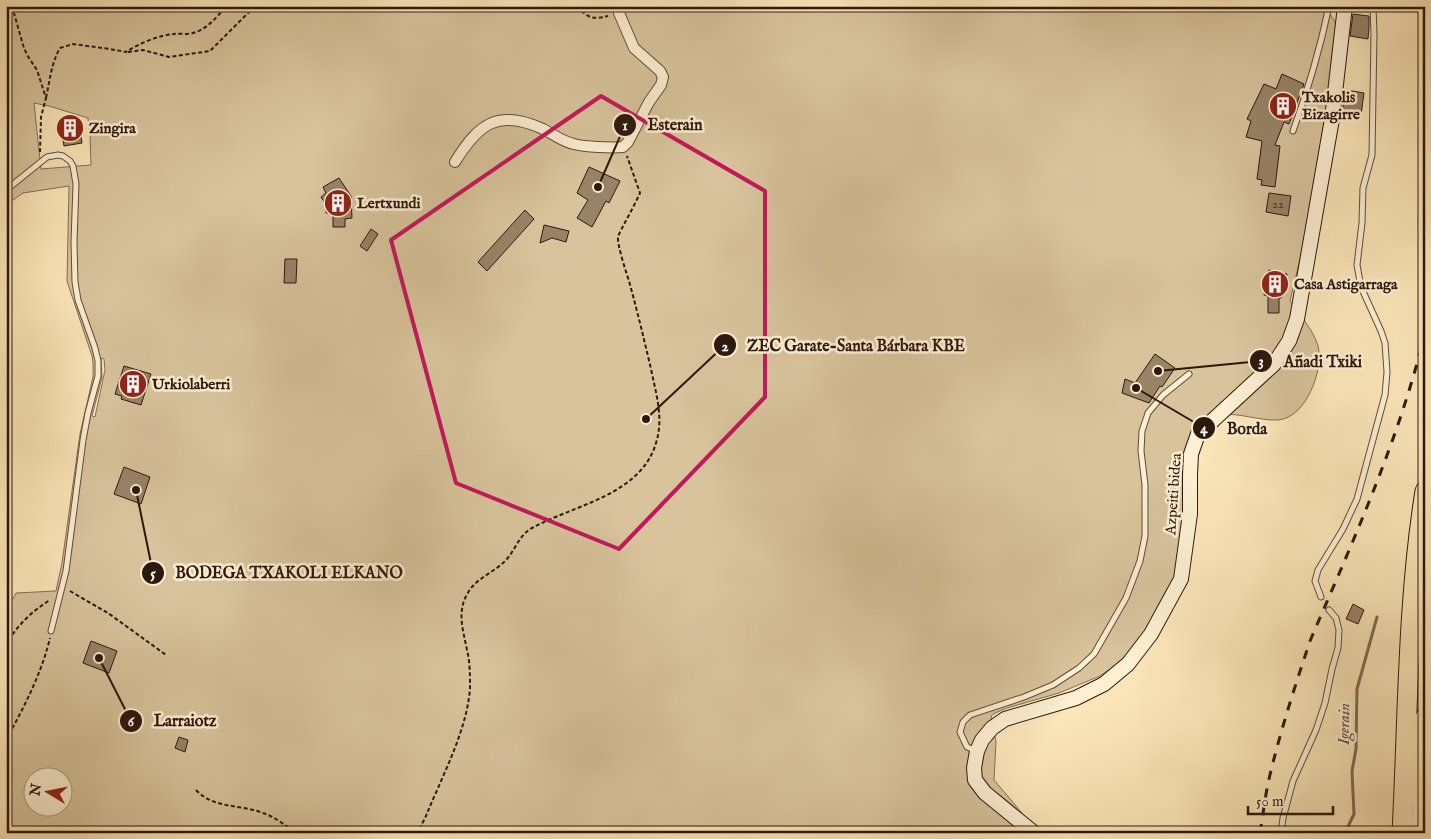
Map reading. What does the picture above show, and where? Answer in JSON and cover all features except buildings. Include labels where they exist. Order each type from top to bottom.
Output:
[{"type":"highway","points":[[1402,833],[1411,623],[1425,491]]},
{"type":"highway","points":[[1420,833],[1425,718]]},
{"type":"main road","name":"Azpeiti bidea","points":[[1034,833],[985,793],[975,780],[974,768],[977,751],[982,740],[992,728],[1005,719],[1076,698],[1104,684],[1128,664],[1151,634],[1180,580],[1190,514],[1191,454],[1198,434],[1274,364],[1289,341],[1297,319],[1332,119],[1345,6]]},
{"type":"street","points":[[456,162],[463,149],[479,130],[492,122],[505,120],[522,122],[542,129],[573,144],[623,147],[628,142],[649,102],[661,85],[663,77],[660,71],[634,48],[619,10]]},
{"type":"lane","points":[[1293,131],[1308,92],[1329,6]]},
{"type":"lane","points":[[1321,597],[1315,581],[1318,570],[1343,529],[1357,499],[1385,395],[1387,372],[1385,344],[1361,287],[1357,266],[1362,223],[1363,188],[1372,155],[1373,6]]},
{"type":"lane","points":[[6,190],[47,157],[63,156],[70,161],[75,171],[76,184],[74,282],[80,308],[95,348],[98,367],[97,381],[84,432],[68,562],[51,631]]},
{"type":"lane","points":[[977,751],[967,747],[960,732],[966,718],[1053,685],[1079,668],[1094,654],[1126,598],[1140,561],[1145,536],[1145,485],[1141,451],[1142,431],[1148,413],[1163,395],[1189,374]]},
{"type":"lane","points":[[1281,833],[1293,781],[1316,730],[1325,704],[1338,648],[1340,630],[1336,618],[1330,610]]},
{"type":"path","points":[[12,6],[23,45],[37,70],[46,98]]},
{"type":"path","points":[[126,52],[164,35],[193,34],[208,26],[227,6]]},
{"type":"path","points":[[40,162],[41,117],[50,70],[60,48],[73,44],[126,52],[143,50],[168,57],[210,51],[255,6]]},
{"type":"path","points":[[577,6],[589,17],[599,18],[619,10]]},
{"type":"path","points":[[414,833],[420,828],[426,816],[464,720],[470,691],[470,667],[461,618],[469,591],[487,573],[506,559],[526,533],[600,498],[636,477],[648,462],[656,444],[660,427],[658,405],[641,321],[618,237],[640,192],[623,147]]},
{"type":"path","points":[[63,587],[108,613],[166,655]]},
{"type":"path","points":[[6,646],[22,623],[46,602],[61,596]]},
{"type":"path","points":[[6,740],[38,675],[51,631]]},
{"type":"path","points":[[196,790],[203,797],[214,802],[265,813],[298,833]]},
{"type":"highlighted area","points":[[601,96],[765,191],[765,397],[619,549],[456,483],[391,240]]},
{"type":"shaded area","points":[[6,6],[1324,6],[1339,27],[1316,181],[1290,301],[1310,329],[1318,346],[1318,367],[1311,391],[1297,411],[1288,417],[1278,420],[1227,414],[1203,421],[1182,552],[1172,585],[1163,605],[1134,647],[1120,662],[1100,676],[1059,693],[1007,708],[991,716],[996,742],[994,780],[1039,833],[6,833],[6,611],[16,593],[56,591],[62,563],[80,434],[93,377],[92,356],[67,281],[69,186],[23,193],[6,205]],"holes":[[[34,103],[88,118],[91,165],[41,169]],[[101,358],[104,359],[105,370],[95,417],[92,416],[102,377]]]},
{"type":"waterway","name":"Igerain","points":[[1345,833],[1354,814],[1352,771],[1356,749],[1357,689],[1377,617]]},
{"type":"railway","points":[[1260,833],[1273,761],[1304,658],[1389,451],[1425,333]]},
{"type":"place","name":"Txakolis Eizagirre","points":[[1283,106]]},
{"type":"place","name":"Zingira","points":[[70,128]]},
{"type":"place","name":"Esterain","points":[[598,187]]},
{"type":"place","name":"Lertxundi","points":[[338,203]]},
{"type":"place","name":"Casa Astigarraga","points":[[1275,284]]},
{"type":"place","name":"Añadi Txiki","points":[[1158,371]]},
{"type":"place","name":"Urkiolaberri","points":[[133,384]]},
{"type":"place","name":"Borda","points":[[1136,388]]},
{"type":"place","name":"ZEC Garate-Santa Bárbara KBE","points":[[646,419]]},
{"type":"place","name":"BODEGA TXAKOLI ELKANO","points":[[136,490]]},
{"type":"place","name":"Larraiotz","points":[[99,658]]}]
